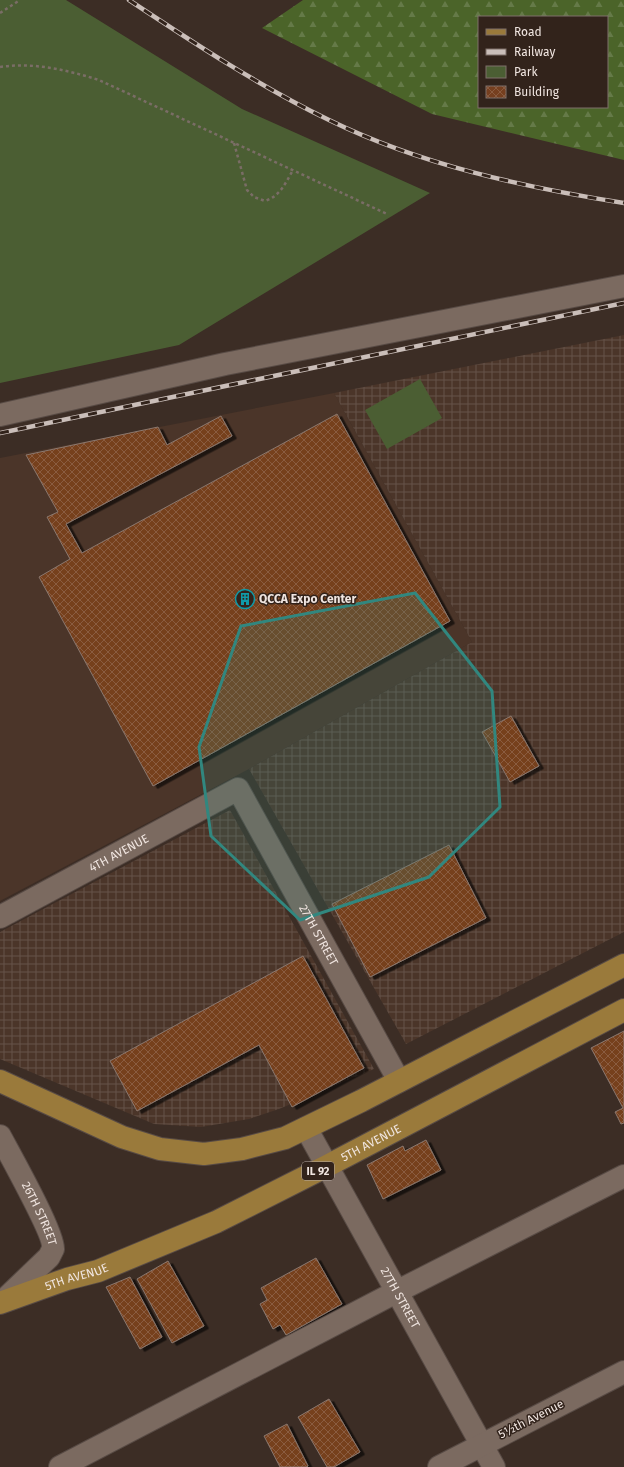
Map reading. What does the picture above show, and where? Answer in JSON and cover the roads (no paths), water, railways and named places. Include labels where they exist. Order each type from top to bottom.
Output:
[{"type":"main road","points":[[0,1081],[122,1137],[160,1149],[204,1154],[242,1149],[285,1138],[306,1128],[400,1081],[624,964]]},
{"type":"main road","name":"5TH AVENUE","points":[[2,1302],[67,1279],[98,1271],[216,1222],[327,1166],[624,1010]]},
{"type":"street","points":[[0,415],[225,364],[624,286]]},
{"type":"street","name":"4TH AVENUE","points":[[0,917],[238,789]]},
{"type":"street","name":"27TH STREET","points":[[238,789],[400,1081]]},
{"type":"street","name":"27TH STREET","points":[[306,1128],[398,1290],[494,1467]]},
{"type":"street","name":"26TH STREET","points":[[0,1136],[43,1220],[52,1240],[53,1248],[49,1257],[2,1302]]},
{"type":"street","points":[[60,1467],[398,1290],[624,1176]]},
{"type":"street","name":"5½th Avenue","points":[[439,1467],[624,1372]]},
{"type":"railway","points":[[129,0],[202,48],[277,93],[364,136],[436,162],[511,182],[624,203]]},
{"type":"railway","points":[[0,433],[624,303]]},
{"type":"place","name":"QCCA Expo Center","points":[[245,599]]}]
